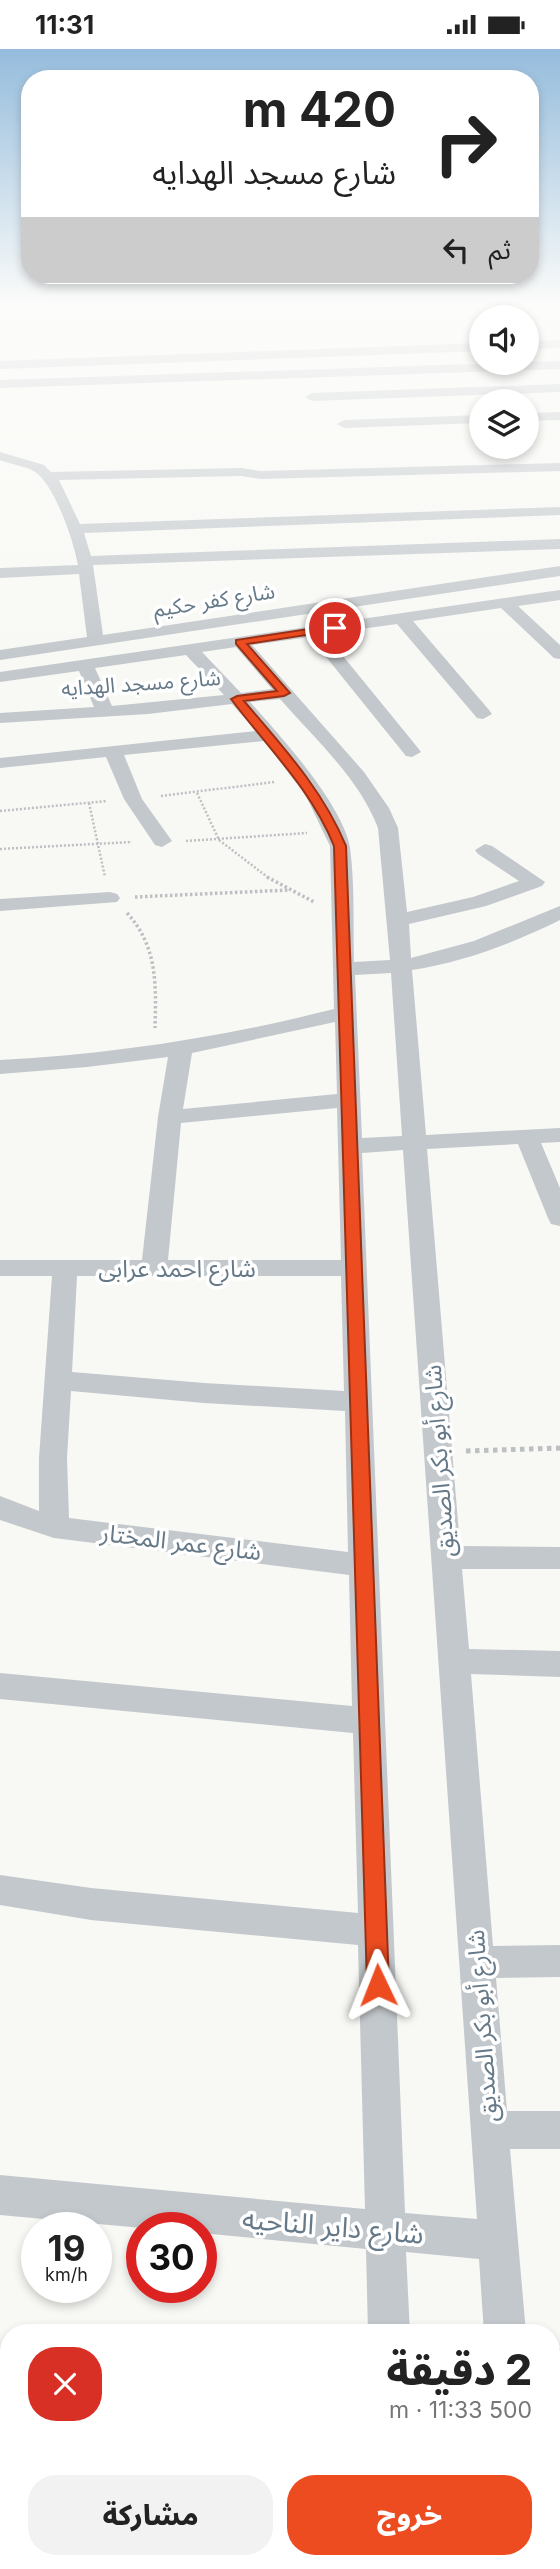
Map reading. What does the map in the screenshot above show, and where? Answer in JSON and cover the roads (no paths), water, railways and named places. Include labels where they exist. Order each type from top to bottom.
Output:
[{"type":"street","points":[[0,456],[32,465],[50,476],[240,472],[273,475],[560,467]]},
{"type":"street","points":[[50,476],[77,537],[86,565],[96,641]]},
{"type":"street","points":[[77,537],[560,512]]},
{"type":"street","points":[[143,542],[560,524]]},
{"type":"street","points":[[77,537],[105,544]]},
{"type":"street","points":[[0,573],[86,565],[396,548],[560,544]]},
{"type":"street","name":"شارع كفر حكيم","points":[[0,655],[560,571]]},
{"type":"street","name":"شارع كفر حكيم","points":[[0,677],[560,595]]},
{"type":"street","points":[[505,603],[560,654]]},
{"type":"street","points":[[401,618],[483,714]]},
{"type":"street","points":[[314,631],[412,752]]},
{"type":"street","name":"شارع أبو بكر الصديق","points":[[240,642],[357,776],[380,808],[388,828],[398,920],[504,2324]]},
{"type":"street","points":[[190,649],[237,699],[303,778],[335,831],[340,846],[389,2324]]},
{"type":"street","points":[[85,665],[105,711]]},
{"type":"street","name":"شارع مسجد الهدايه","points":[[0,718],[105,711],[284,693]]},
{"type":"street","points":[[0,763],[267,735]]},
{"type":"street","points":[[113,752],[133,799],[162,841]]},
{"type":"street","points":[[398,920],[479,902],[535,882],[485,850]]},
{"type":"street","points":[[0,905],[110,898]]},
{"type":"street","points":[[344,969],[400,966],[484,943],[557,918]]},
{"type":"street","points":[[0,1067],[156,1054],[280,1030],[345,1013]]},
{"type":"street","points":[[154,1268],[170,1117],[181,1049]]},
{"type":"street","points":[[170,1117],[349,1100]]},
{"type":"street","points":[[351,1146],[560,1135]]},
{"type":"street","points":[[527,1137],[560,1218]]},
{"type":"street","name":"شارع احمد عرابى","points":[[0,1268],[355,1268]]},
{"type":"street","points":[[54,1527],[53,1458],[65,1268]]},
{"type":"street","points":[[59,1380],[204,1393],[359,1402]]},
{"type":"street","name":"شارع عمر المختار","points":[[0,1507],[15,1515],[54,1527],[364,1565]]},
{"type":"street","points":[[446,1557],[560,1558]]},
{"type":"street","points":[[454,1661],[560,1664]]},
{"type":"street","points":[[0,1686],[369,1721]]},
{"type":"street","points":[[0,1890],[91,1905],[376,1931]]},
{"type":"street","points":[[477,1962],[560,1962]]},
{"type":"street","points":[[489,2130],[560,2130]]},
{"type":"street","name":"شارع داير الناحيه","points":[[0,2195],[498,2241]]}]
